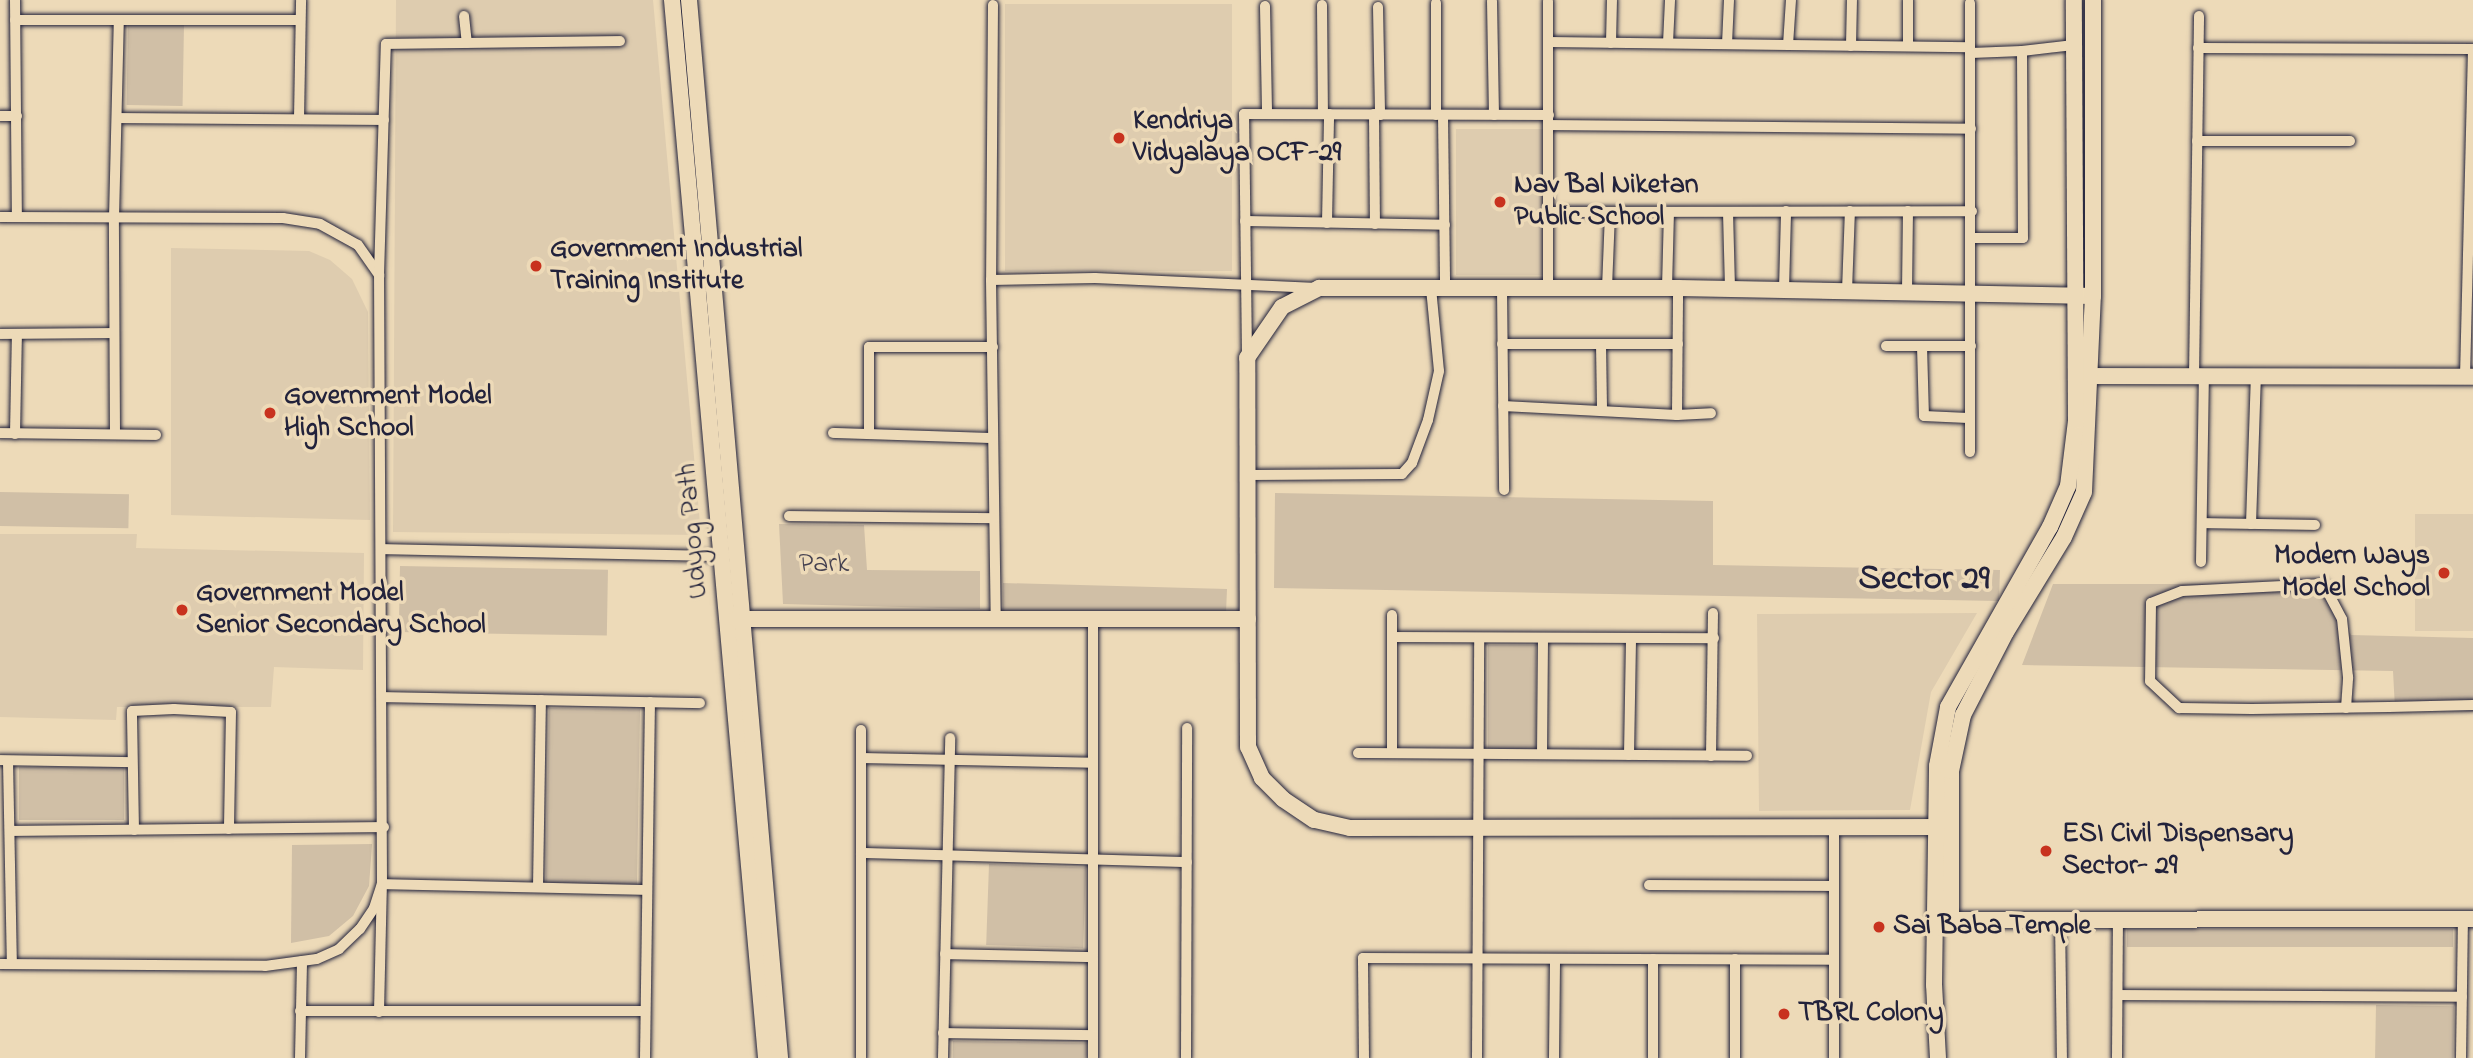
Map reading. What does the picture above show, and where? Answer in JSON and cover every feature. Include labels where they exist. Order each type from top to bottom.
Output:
[{"type":"street","points":[[15,0],[17,217]]},
{"type":"street","name":"Udyog Path","points":[[672,0],[722,556],[736,619],[780,1058]]},
{"type":"street","name":"Udyog Path","points":[[689,0],[766,1058]]},
{"type":"street","points":[[1611,43],[1612,0]]},
{"type":"street","points":[[1668,43],[1670,0]]},
{"type":"street","points":[[1727,44],[1729,0]]},
{"type":"street","points":[[1788,45],[1791,0]]},
{"type":"street","points":[[1851,46],[1852,0]]},
{"type":"street","points":[[1908,0],[1908,46]]},
{"type":"street","points":[[1938,1058],[1944,827],[1951,771],[1963,715],[2007,632],[2064,537],[2084,492],[2083,376],[2075,295],[2074,0]]},
{"type":"street","points":[[2083,376],[2093,296],[2092,0]]},
{"type":"street","points":[[299,119],[301,1]]},
{"type":"street","points":[[1492,1],[1494,115]]},
{"type":"street","points":[[1548,1],[1548,288]]},
{"type":"street","points":[[1248,475],[1402,474],[1412,463],[1428,420],[1439,371],[1438,288],[1445,225],[1436,2]]},
{"type":"street","points":[[1969,452],[1972,238],[1970,3]]},
{"type":"street","points":[[993,5],[991,280],[996,619]]},
{"type":"street","points":[[1322,5],[1327,223]]},
{"type":"street","points":[[1265,6],[1267,114]]},
{"type":"street","points":[[1375,224],[1378,7]]},
{"type":"street","points":[[464,16],[467,43]]},
{"type":"street","points":[[2199,16],[2197,141],[2201,562]]},
{"type":"street","points":[[15,20],[300,20]]},
{"type":"street","points":[[115,434],[114,218],[119,20]]},
{"type":"street","points":[[379,1012],[384,827],[379,275],[387,44],[620,41]]},
{"type":"street","points":[[1548,42],[1908,46],[2022,51],[2074,45]]},
{"type":"street","points":[[2083,376],[2469,377],[2473,49],[2198,48]]},
{"type":"street","points":[[1972,238],[2024,238],[2022,51]]},
{"type":"street","points":[[1944,827],[1350,828],[1314,820],[1283,799],[1262,778],[1248,747],[1244,114],[1494,115],[1549,120],[1971,129]]},
{"type":"street","points":[[0,116],[17,116]]},
{"type":"street","points":[[117,118],[384,120]]},
{"type":"street","points":[[2197,141],[2350,141]]},
{"type":"street","points":[[1784,290],[1786,211]]},
{"type":"street","points":[[1847,291],[1850,211]]},
{"type":"street","points":[[1908,211],[1908,292]]},
{"type":"street","points":[[1549,212],[1972,211]]},
{"type":"street","points":[[1607,288],[1610,212]]},
{"type":"street","points":[[1669,212],[1678,344],[1677,415]]},
{"type":"street","points":[[1728,212],[1730,289]]},
{"type":"street","points":[[0,217],[284,218],[320,224],[358,245],[379,275]]},
{"type":"street","points":[[1245,222],[1445,225]]},
{"type":"street","points":[[991,280],[1095,278],[1319,288],[1673,288],[2093,296]]},
{"type":"street","points":[[1247,358],[1282,307],[1319,288]]},
{"type":"street","points":[[1502,288],[1504,491]]},
{"type":"street","points":[[0,334],[114,333]]},
{"type":"street","points":[[15,433],[18,334]]},
{"type":"street","points":[[1502,344],[1678,344]]},
{"type":"street","points":[[1601,344],[1602,411]]},
{"type":"street","points":[[1922,345],[1924,416],[1968,418]]},
{"type":"street","points":[[1886,346],[1970,346]]},
{"type":"street","points":[[869,434],[869,347],[993,347]]},
{"type":"street","points":[[2250,523],[2256,377]]},
{"type":"street","points":[[1503,406],[1677,415],[1711,413]]},
{"type":"street","points":[[0,433],[156,435]]},
{"type":"street","points":[[833,433],[993,438]]},
{"type":"street","points":[[789,516],[994,518]]},
{"type":"street","points":[[2202,523],[2315,525]]},
{"type":"street","points":[[382,549],[722,556]]},
{"type":"street","points":[[2346,708],[2348,677],[2342,619],[2323,584],[2182,591],[2151,603],[2150,681],[2179,708],[2346,708],[2473,705]]},
{"type":"street","points":[[1711,756],[1713,613]]},
{"type":"street","points":[[1392,615],[1392,753]]},
{"type":"street","points":[[736,619],[1248,619]]},
{"type":"street","points":[[1093,619],[1093,1058]]},
{"type":"street","points":[[1393,638],[1714,638]]},
{"type":"street","points":[[1477,1058],[1479,638]]},
{"type":"street","points":[[1542,754],[1543,638]]},
{"type":"street","points":[[1629,755],[1631,638]]},
{"type":"street","points":[[383,696],[700,703]]},
{"type":"street","points":[[538,887],[541,700]]},
{"type":"street","points":[[645,1058],[650,702]]},
{"type":"street","points":[[134,830],[132,711],[184,709],[231,712],[229,829]]},
{"type":"street","points":[[1186,1058],[1187,728]]},
{"type":"street","points":[[861,730],[861,1058]]},
{"type":"street","points":[[943,1058],[950,738]]},
{"type":"street","points":[[1358,753],[1747,756]]},
{"type":"street","points":[[861,758],[1093,764]]},
{"type":"street","points":[[132,762],[4,761],[11,831],[6,964],[265,966],[317,959],[350,940],[373,908],[382,884]]},
{"type":"street","points":[[11,831],[384,827]]},
{"type":"street","points":[[1834,827],[1834,1058]]},
{"type":"street","points":[[861,853],[1187,862]]},
{"type":"street","points":[[382,884],[647,890]]},
{"type":"street","points":[[1649,885],[1834,886]]},
{"type":"street","points":[[1943,920],[2468,919],[2461,1058]]},
{"type":"street","points":[[2060,920],[2062,1058]]},
{"type":"street","points":[[2117,1058],[2118,920]]},
{"type":"street","points":[[945,954],[1093,957]]},
{"type":"street","points":[[1364,1058],[1363,958],[1833,960]]},
{"type":"street","points":[[1554,1058],[1555,959]]},
{"type":"street","points":[[1653,959],[1653,1058]]},
{"type":"street","points":[[1735,959],[1735,1058]]},
{"type":"street","points":[[300,1058],[302,961]]},
{"type":"street","points":[[2118,995],[2462,997]]},
{"type":"street","points":[[300,1012],[645,1011]]},
{"type":"street","points":[[943,1033],[1093,1035]]},
{"type":"shaded area","name":"Government Industrial Training Institute","points":[[396,0],[653,0],[701,535],[393,532]]},
{"type":"shaded area","name":"Kendriya Vidyalaya OCF-29","points":[[1005,4],[1232,4],[1232,271],[1005,271]]},
{"type":"shaded area","name":"Nav Bal Niketan Public School","points":[[1456,129],[1543,129],[1543,275],[1456,275]]},
{"type":"shaded area","name":"Government Model High School","points":[[171,248],[309,251],[330,260],[352,279],[368,312],[370,520],[171,515]]},
{"type":"shaded area","name":"Modern Ways Model School","points":[[2415,514],[2473,514],[2473,631],[2415,631]]},
{"type":"shaded area","name":"Government Model Senior Secondary School","points":[[0,534],[137,534],[136,548],[364,553],[363,670],[274,667],[271,707],[117,707],[116,720],[0,717]]},
{"type":"shaded area","points":[[1977,613],[1931,692],[1910,810],[1759,811],[1757,614]]},
{"type":"green space","points":[[128,24],[184,25],[183,106],[127,105]]},
{"type":"green space","points":[[0,492],[129,494],[128,528],[0,526]]},
{"type":"green space","points":[[1275,493],[1713,501],[1713,565],[2000,570],[1999,601],[1274,588]]},
{"type":"green space","name":"Park","points":[[779,524],[864,525],[867,570],[980,571],[980,609],[783,604]]},
{"type":"green space","points":[[400,566],[608,570],[607,636],[399,632]]},
{"type":"green space","points":[[1003,583],[1227,589],[1226,613],[1003,611]]},
{"type":"green space","points":[[2053,584],[2323,584],[2351,635],[2473,638],[2473,712],[2395,709],[2393,671],[2022,665]]},
{"type":"green space","points":[[1488,645],[1536,645],[1536,750],[1488,750]]},
{"type":"green space","points":[[549,708],[640,710],[637,885],[546,883]]},
{"type":"green space","points":[[19,767],[124,767],[124,820],[19,820]]},
{"type":"green space","points":[[372,844],[369,886],[353,916],[329,936],[291,943],[292,845]]},
{"type":"green space","points":[[989,864],[1086,867],[1083,948],[986,945]]},
{"type":"green space","points":[[2127,929],[2453,929],[2453,947],[2127,947]]},
{"type":"green space","points":[[2376,1005],[2454,1006],[2453,1058],[2375,1058]]},
{"type":"green space","points":[[953,1041],[1087,1043],[1087,1058],[953,1058]]},
{"type":"place","name":"Kendriya Vidyalaya OCF-29","points":[[1119,138]]},
{"type":"place","name":"Nav Bal Niketan Public School","points":[[1500,202]]},
{"type":"place","name":"Government Industrial Training Institute","points":[[536,266]]},
{"type":"place","name":"Government Model High School","points":[[270,413]]},
{"type":"place","name":"Modern Ways Model School","points":[[2444,573]]},
{"type":"place","name":"Government Model Senior Secondary School","points":[[182,610]]},
{"type":"place","name":"ESI Civil Dispensary Sector- 29","points":[[2046,851]]},
{"type":"place","name":"Sai Baba Temple","points":[[1879,927]]},
{"type":"place","name":"TBRL Colony","points":[[1784,1014]]},
{"type":"district","name":"Sector 29","points":[[1924,580]]}]
